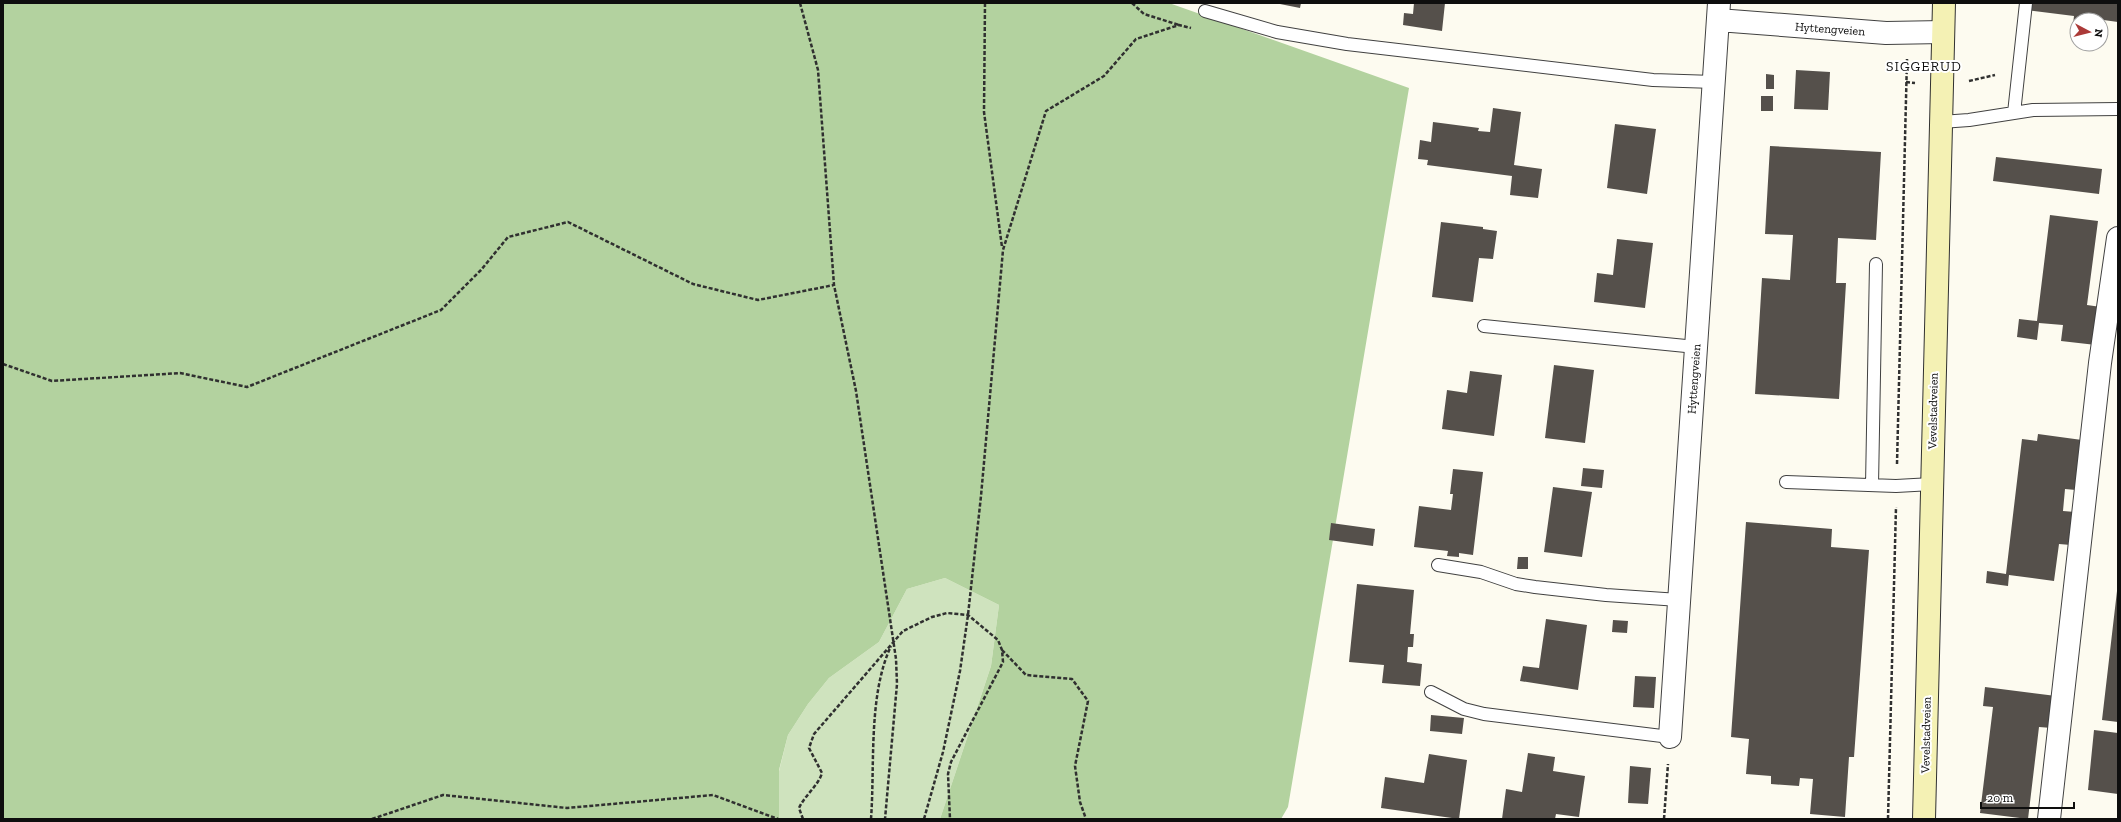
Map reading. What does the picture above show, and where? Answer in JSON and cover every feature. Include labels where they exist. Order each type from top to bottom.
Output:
[{"type":"main road","name":"Vevelstadveien","points":[[1924,819],[1944,3]]},
{"type":"street","name":"Hyttengveien","points":[[1670,737],[1718,11],[1909,34],[1943,32]]},
{"type":"street","points":[[2049,819],[2100,363],[2118,238]]},
{"type":"lane","points":[[2014,113],[2026,3]]},
{"type":"lane","points":[[1205,10],[1277,32],[1347,44],[1653,80],[1714,82]]},
{"type":"lane","points":[[1941,122],[2033,110],[2118,109]]},
{"type":"lane","points":[[1872,485],[1876,264]]},
{"type":"lane","points":[[1484,326],[1696,347]]},
{"type":"lane","points":[[1786,482],[1896,486],[1932,484]]},
{"type":"lane","points":[[1438,565],[1481,572],[1516,584],[1535,587],[1606,595],[1679,600]]},
{"type":"lane","points":[[1431,692],[1464,709],[1484,714],[1670,737]]},
{"type":"path","points":[[800,3],[818,70],[834,285],[856,391],[893,642],[897,684],[886,819]]},
{"type":"path","points":[[985,3],[984,112],[1003,250]]},
{"type":"path","points":[[1132,3],[1144,14],[1194,30]]},
{"type":"path","points":[[924,819],[946,738],[960,671],[968,615],[981,496],[1003,250],[1046,111],[1104,76],[1136,39],[1179,25]]},
{"type":"path","points":[[1888,819],[1906,82],[1909,34]]},
{"type":"path","points":[[1963,83],[2019,70]]},
{"type":"path","points":[[3,364],[52,381],[180,373],[248,387],[441,310],[481,270],[508,237],[568,222],[693,284],[758,300],[834,285]]},
{"type":"path","points":[[803,819],[799,808],[803,800],[819,782],[822,773],[809,748],[814,734],[903,631],[932,617],[947,613],[968,615],[992,634],[998,640],[1002,650],[1003,662],[951,762],[948,774],[950,819]]},
{"type":"path","points":[[871,819],[876,702],[882,664],[893,642]]},
{"type":"path","points":[[1002,650],[1026,675],[1072,680],[1088,701],[1075,766],[1080,802],[1086,819]]},
{"type":"path","points":[[1664,819],[1670,737]]},
{"type":"path","points":[[372,819],[443,795],[567,808],[713,795],[778,819]]},
{"type":"green space","points":[[3,3],[1169,3],[1409,88],[1288,807],[1281,819],[940,819],[991,666],[999,605],[945,578],[907,589],[879,642],[829,678],[808,704],[788,735],[779,770],[779,819],[3,819]]},
{"type":"green space","points":[[945,578],[999,605],[991,666],[940,819],[779,819],[779,771],[788,735],[808,704],[829,678],[879,642],[907,589]]},
{"type":"building","points":[[1275,3],[1301,3],[1300,8]]},
{"type":"building","points":[[1414,3],[1445,3],[1442,31],[1403,25],[1404,13],[1413,14]]},
{"type":"building","points":[[2027,3],[2118,3],[2118,22],[2109,21],[2109,12],[2069,12],[2069,15],[2026,10]]},
{"type":"building","points":[[1796,70],[1830,72],[1828,110],[1794,109]]},
{"type":"building","points":[[1766,74],[1774,75],[1774,89],[1766,89]]},
{"type":"building","points":[[1761,96],[1773,96],[1773,111],[1761,111]]},
{"type":"building","points":[[1493,108],[1521,112],[1514,165],[1542,169],[1538,198],[1510,195],[1512,176],[1427,165],[1428,160],[1418,159],[1420,140],[1431,142],[1433,122],[1479,128],[1478,131],[1490,132]]},
{"type":"building","points":[[1615,124],[1656,129],[1647,194],[1607,188]]},
{"type":"building","points":[[1770,146],[1881,152],[1876,240],[1838,238],[1836,283],[1846,283],[1839,399],[1755,394],[1762,278],[1790,280],[1793,235],[1765,234]]},
{"type":"building","points":[[1996,157],[2102,169],[2099,194],[1993,181]]},
{"type":"building","points":[[2050,215],[2098,221],[2087,305],[2101,307],[2096,345],[2061,341],[2063,325],[2039,323],[2037,340],[2017,337],[2019,319],[2037,321]]},
{"type":"building","points":[[1441,222],[1483,227],[1483,229],[1497,231],[1493,259],[1479,258],[1473,302],[1432,297]]},
{"type":"building","points":[[1617,239],[1653,243],[1645,308],[1594,302],[1597,273],[1613,275]]},
{"type":"building","points":[[1554,365],[1594,370],[1585,443],[1545,438]]},
{"type":"building","points":[[1470,371],[1502,375],[1494,436],[1442,429],[1447,390],[1467,393]]},
{"type":"building","points":[[2038,434],[2082,440],[2076,490],[2065,489],[2063,511],[2075,512],[2071,545],[2059,544],[2054,581],[2009,575],[2008,586],[1986,583],[1987,571],[2006,574],[2022,439],[2037,441]]},
{"type":"building","points":[[1583,468],[1604,470],[1602,488],[1581,486]]},
{"type":"building","points":[[1453,469],[1483,472],[1473,555],[1459,553],[1459,557],[1447,556],[1448,551],[1414,547],[1419,506],[1451,510],[1453,494],[1450,494]]},
{"type":"building","points":[[1553,487],[1592,492],[1582,557],[1544,552]]},
{"type":"building","points":[[1746,522],[1832,529],[1831,547],[1869,550],[1854,757],[1849,757],[1845,817],[1810,814],[1813,779],[1800,778],[1799,786],[1771,784],[1771,776],[1746,774],[1749,739],[1731,737]]},
{"type":"building","points":[[1331,523],[1375,529],[1373,546],[1329,540]]},
{"type":"building","points":[[1518,557],[1528,557],[1528,569],[1517,569]]},
{"type":"building","points":[[1357,584],[1414,590],[1410,634],[1414,634],[1413,647],[1408,647],[1407,662],[1422,664],[1420,686],[1382,683],[1384,665],[1349,662]]},
{"type":"building","points":[[2118,591],[2118,722],[2102,720]]},
{"type":"building","points":[[1546,619],[1587,625],[1578,690],[1520,681],[1523,666],[1539,668]]},
{"type":"building","points":[[1613,620],[1628,621],[1627,633],[1612,632]]},
{"type":"building","points":[[1635,676],[1656,677],[1654,708],[1633,707]]},
{"type":"building","points":[[1985,687],[2056,696],[2052,728],[2039,727],[2028,819],[1980,813],[1993,707],[1983,706]]},
{"type":"building","points":[[1431,715],[1464,718],[1462,734],[1430,731]]},
{"type":"building","points":[[2094,730],[2118,733],[2118,794],[2088,790]]},
{"type":"building","points":[[1528,753],[1555,757],[1553,771],[1585,776],[1579,817],[1556,814],[1555,819],[1502,819],[1506,789],[1522,792]]},
{"type":"building","points":[[1429,754],[1467,760],[1459,819],[1381,808],[1385,777],[1424,783]]},
{"type":"building","points":[[1630,766],[1651,768],[1648,804],[1628,803]]},
{"type":"district","name":"SIGGERUD","points":[[1924,66]]}]
